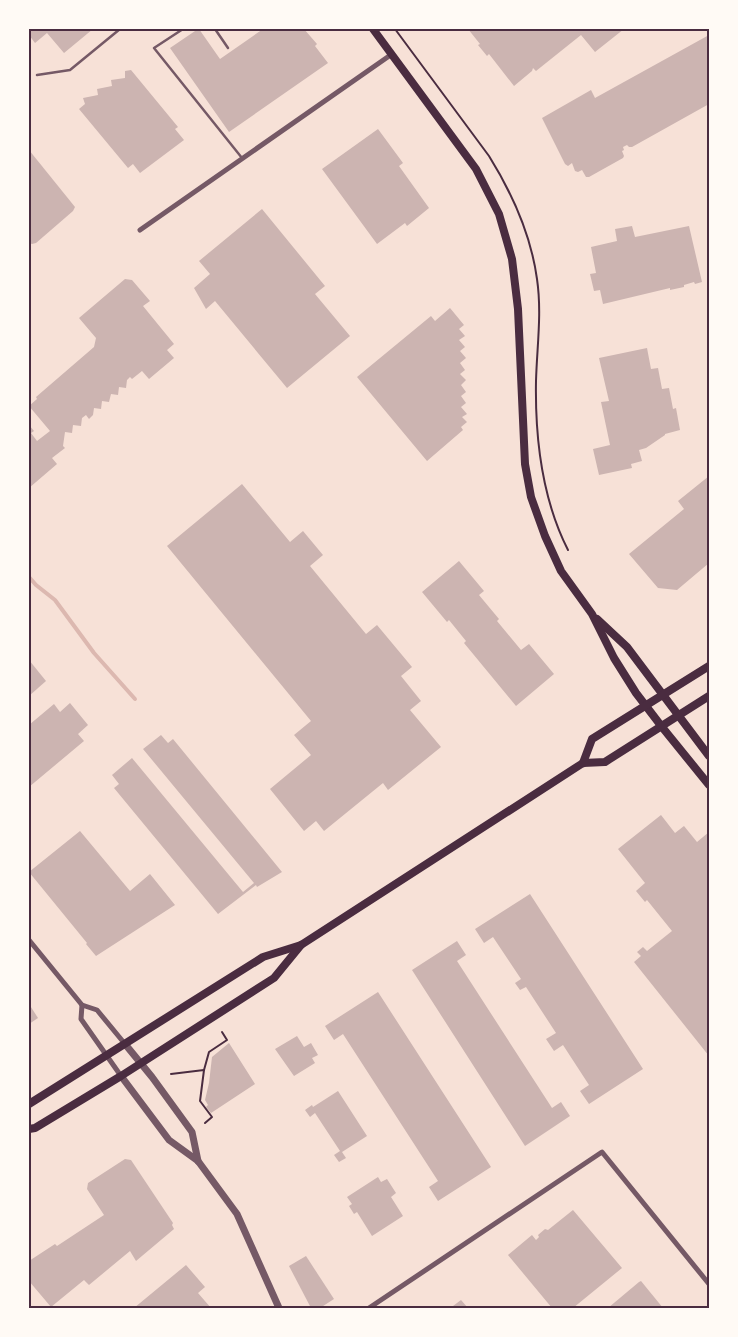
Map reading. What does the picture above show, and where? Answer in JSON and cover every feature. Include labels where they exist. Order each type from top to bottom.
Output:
[{"type":"main road","points":[[373,29],[476,169],[499,214],[512,258],[518,309],[525,464],[531,497],[544,536],[561,571],[592,614],[614,658],[645,706],[709,785]]},
{"type":"main road","points":[[592,614],[627,647],[709,756]]},
{"type":"main road","points":[[583,763],[592,739],[709,666]]},
{"type":"main road","points":[[29,1104],[263,957],[301,945],[583,763],[605,762],[662,728],[709,696]]},
{"type":"main road","points":[[29,1129],[35,1128],[121,1076],[274,978],[301,945]]},
{"type":"street","points":[[140,230],[392,54]]},
{"type":"street","points":[[29,940],[82,1005],[97,1010],[141,1063],[192,1132],[198,1161]]},
{"type":"street","points":[[82,1005],[81,1020],[121,1076],[169,1140],[198,1161],[237,1214],[279,1308]]},
{"type":"street","points":[[369,1308],[602,1152],[709,1284]]},
{"type":"lane","points":[[37,75],[70,70],[120,29]]},
{"type":"lane","points":[[182,29],[154,48],[243,158]]},
{"type":"lane","points":[[215,29],[228,48]]},
{"type":"path","points":[[204,1123],[212,1117],[200,1101],[204,1070],[209,1052],[227,1040],[222,1032]]},
{"type":"path","points":[[171,1074],[204,1070]]},
{"type":"building","points":[[29,29],[93,29],[64,53],[47,33],[35,43],[29,35]]},
{"type":"building","points":[[198,29],[220,59],[263,29],[304,29],[317,44],[315,46],[328,63],[229,132],[170,48]]},
{"type":"building","points":[[468,29],[624,29],[595,52],[581,35],[536,71],[533,68],[514,86],[489,54],[487,56],[478,45],[480,44]]},
{"type":"building","points":[[709,35],[709,104],[632,147],[627,145],[623,147],[623,158],[589,177],[586,177],[582,170],[575,171],[572,163],[568,166],[565,164],[542,118],[591,90],[595,98]]},
{"type":"building","points":[[131,70],[178,127],[175,129],[184,140],[140,173],[133,164],[128,168],[79,109],[85,104],[83,98],[98,95],[97,89],[112,86],[111,80],[125,78],[125,71]]},
{"type":"building","points":[[378,129],[403,163],[399,166],[429,208],[407,226],[405,223],[377,244],[322,169]]},
{"type":"building","points":[[29,150],[75,207],[73,211],[36,243],[32,244],[29,243]]},
{"type":"building","points":[[262,209],[325,286],[315,294],[350,336],[287,388],[215,301],[206,309],[194,288],[210,274],[199,261]]},
{"type":"building","points":[[632,226],[635,237],[689,226],[702,282],[695,284],[694,282],[684,285],[684,287],[670,290],[670,288],[603,304],[600,290],[594,291],[590,274],[596,273],[591,247],[617,241],[615,229]]},
{"type":"building","points":[[125,279],[132,280],[150,301],[143,306],[174,344],[167,350],[174,358],[149,379],[142,371],[132,379],[130,377],[127,380],[126,388],[119,387],[118,395],[111,394],[109,402],[102,401],[101,409],[94,408],[93,415],[89,419],[86,415],[82,418],[81,426],[73,425],[72,433],[65,432],[63,446],[65,448],[52,458],[57,464],[29,488],[29,425],[34,431],[31,433],[37,441],[50,431],[29,406],[37,399],[36,397],[94,347],[96,338],[79,318]]},
{"type":"building","points":[[450,308],[464,325],[459,329],[465,336],[459,340],[465,347],[460,351],[466,358],[460,363],[465,370],[460,374],[466,380],[461,385],[466,392],[461,396],[466,403],[461,407],[467,414],[462,417],[467,422],[461,427],[463,430],[427,461],[357,377],[431,316],[435,321]]},
{"type":"building","points":[[647,348],[651,369],[658,368],[662,389],[669,388],[673,409],[676,408],[680,430],[665,434],[646,448],[639,450],[642,461],[631,464],[632,468],[599,475],[593,449],[610,445],[601,402],[609,401],[599,358]]},
{"type":"building","points":[[709,476],[709,563],[677,590],[658,588],[629,554],[684,509],[678,501]]},
{"type":"building","points":[[242,484],[290,542],[303,531],[323,555],[310,566],[366,634],[377,625],[412,667],[401,676],[421,701],[410,710],[441,747],[388,790],[383,783],[324,831],[316,821],[304,831],[270,789],[311,755],[294,735],[311,721],[167,546]]},
{"type":"building","points":[[459,561],[484,591],[479,595],[521,650],[529,644],[554,674],[516,706],[464,643],[466,641],[449,620],[447,622],[422,592]]},
{"type":"building","points":[[29,660],[46,681],[29,696]]},
{"type":"building","points":[[70,703],[88,725],[78,734],[84,741],[29,787],[29,725],[54,704],[60,712]]},
{"type":"building","points":[[161,735],[168,743],[173,739],[282,872],[257,887],[256,885],[218,914],[114,788],[119,784],[112,775],[132,758],[243,892],[254,883],[143,749]]},
{"type":"building","points":[[661,815],[675,833],[684,826],[697,842],[709,832],[709,1056],[634,962],[641,956],[637,952],[643,947],[647,951],[672,931],[647,900],[645,902],[636,891],[645,883],[618,849]]},
{"type":"building","points":[[80,831],[130,891],[150,874],[175,905],[96,956],[29,872]]},
{"type":"building","points":[[530,894],[643,1069],[589,1104],[580,1091],[589,1085],[563,1045],[554,1051],[546,1039],[556,1033],[526,987],[520,990],[515,983],[521,979],[493,937],[484,943],[475,929]]},
{"type":"building","points":[[457,941],[466,955],[457,961],[552,1108],[561,1102],[570,1116],[525,1146],[412,970]]},
{"type":"building","points":[[378,992],[491,1167],[438,1201],[429,1187],[438,1181],[343,1034],[334,1040],[325,1026]]},
{"type":"building","points":[[29,1004],[38,1018],[29,1024]]},
{"type":"building","points":[[297,1036],[304,1047],[311,1043],[318,1055],[312,1058],[315,1063],[294,1076],[275,1049]]},
{"type":"building","points":[[229,1043],[255,1084],[211,1113],[206,1107],[208,1105],[205,1100],[212,1057]]},
{"type":"building","points":[[338,1091],[367,1136],[342,1152],[346,1158],[339,1162],[334,1155],[340,1151],[315,1113],[310,1117],[305,1110]]},
{"type":"building","points":[[125,1159],[131,1160],[173,1223],[174,1229],[136,1261],[130,1251],[89,1285],[84,1280],[51,1307],[29,1281],[29,1261],[55,1244],[57,1246],[104,1215],[87,1189],[88,1183]]},
{"type":"building","points":[[378,1177],[381,1182],[387,1179],[396,1193],[391,1197],[403,1216],[372,1236],[357,1212],[354,1214],[349,1206],[352,1204],[347,1197]]},
{"type":"building","points":[[573,1210],[622,1268],[573,1308],[552,1308],[508,1255],[532,1235],[536,1240],[539,1237],[538,1235],[545,1229],[548,1230]]},
{"type":"building","points":[[306,1256],[334,1299],[320,1308],[311,1308],[289,1266]]},
{"type":"building","points":[[186,1265],[205,1287],[198,1293],[211,1308],[134,1308]]},
{"type":"building","points":[[641,1281],[663,1308],[608,1308],[639,1282]]},
{"type":"building","points":[[461,1300],[468,1308],[449,1308],[453,1306]]},
{"type":"waterway","points":[[29,577],[55,600],[94,653],[135,699]]}]
